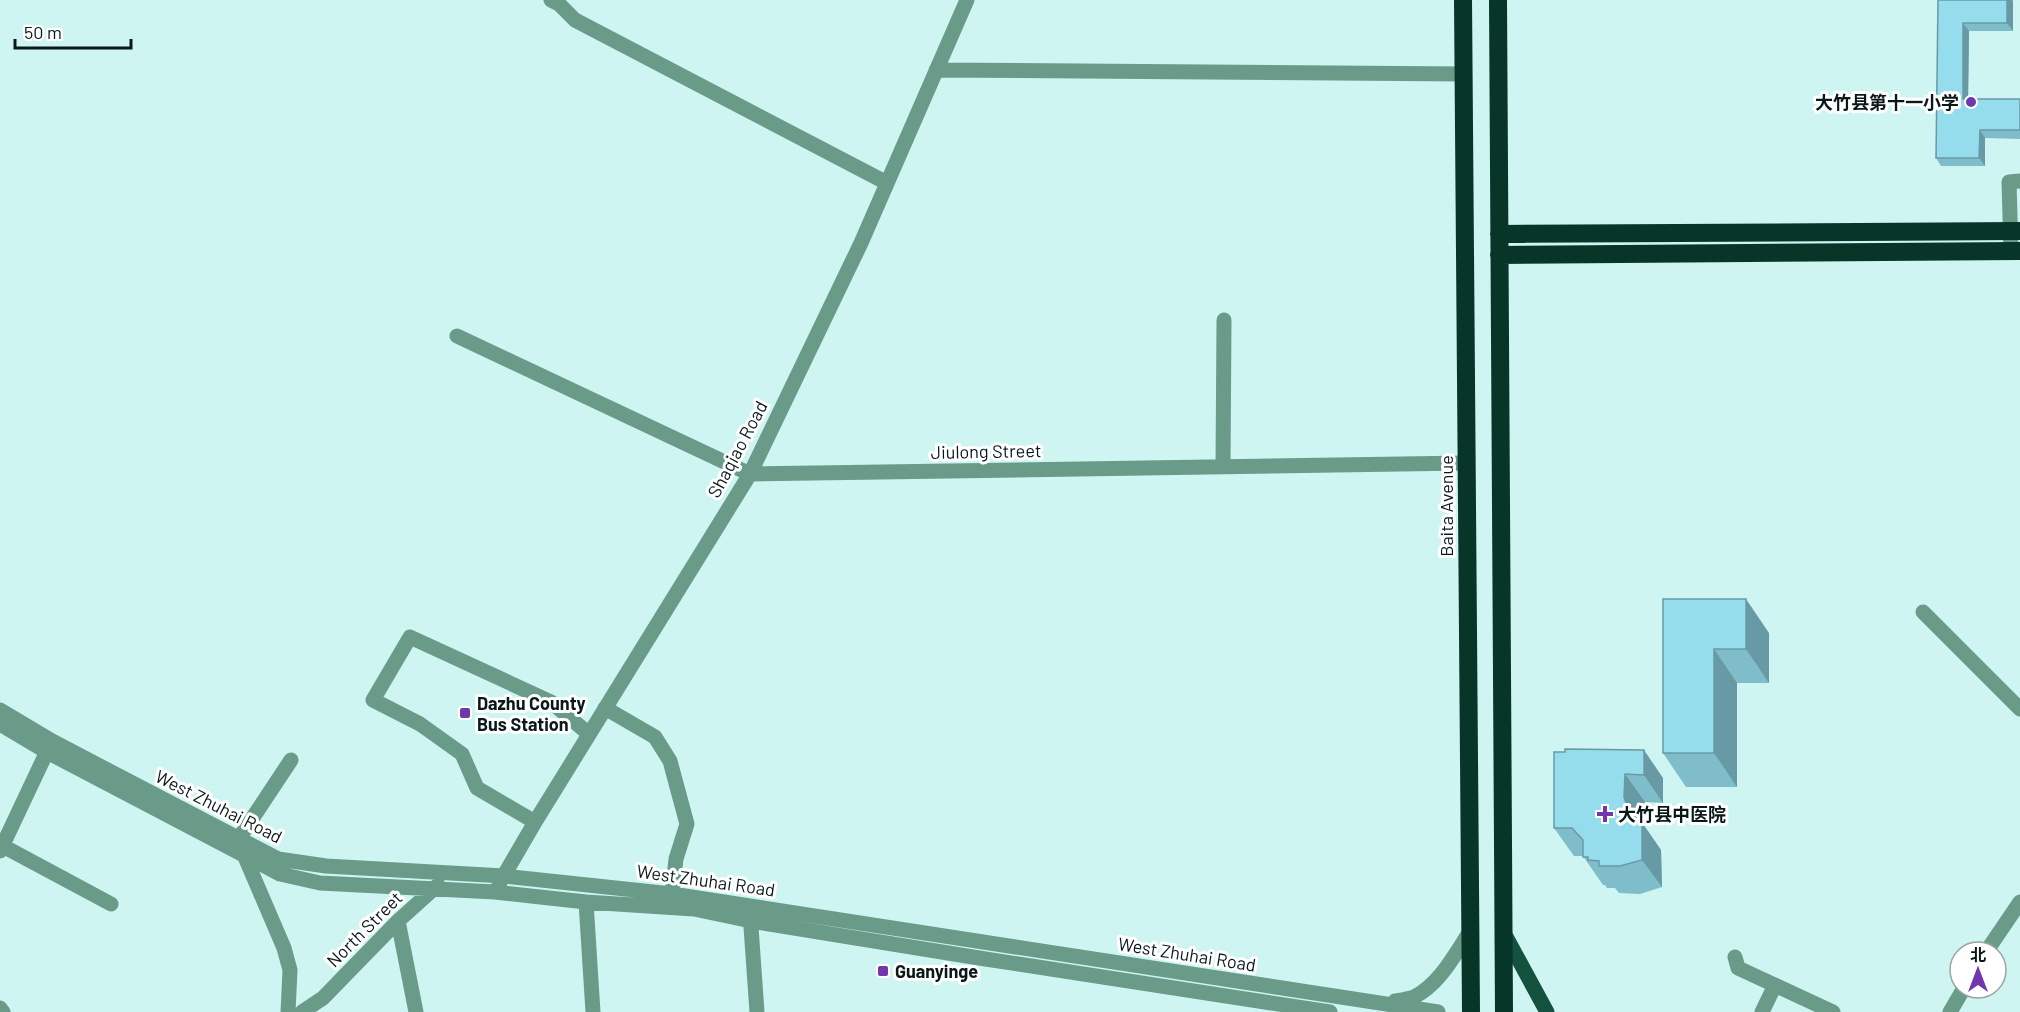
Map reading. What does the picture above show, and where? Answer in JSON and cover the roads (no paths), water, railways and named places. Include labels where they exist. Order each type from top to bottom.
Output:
[{"type":"highway","name":"Baita Avenue","points":[[1463,0],[1472,1012]]},
{"type":"highway","points":[[1498,0],[1504,1012]]},
{"type":"highway","points":[[1499,234],[2015,231]]},
{"type":"highway","points":[[1499,255],[2015,251]]},
{"type":"main road","points":[[1504,933],[1547,1012]]},
{"type":"street","points":[[551,0],[559,4],[575,20],[887,183]]},
{"type":"street","name":"Shaqiao Road","points":[[495,892],[535,822],[750,474],[856,254],[967,0]]},
{"type":"street","points":[[936,70],[1464,74]]},
{"type":"street","points":[[2015,251],[2010,182],[2020,181]]},
{"type":"street","points":[[1223,467],[1224,320]]},
{"type":"street","points":[[457,336],[750,474]]},
{"type":"street","name":"Jiulong Street","points":[[750,474],[1467,463]]},
{"type":"street","points":[[1923,612],[2020,709]]},
{"type":"street","points":[[535,822],[477,788],[462,754],[420,724],[373,700],[410,637],[551,702],[589,734]]},
{"type":"street","points":[[605,708],[655,737],[670,761],[687,824],[676,859],[672,894]]},
{"type":"street","name":"West Zhuhai Road","points":[[0,710],[49,746],[245,857],[280,874],[320,883],[495,892],[586,902],[694,909],[751,921],[1330,1012]]},
{"type":"street","name":"West Zhuhai Road","points":[[0,724],[278,859],[326,866],[504,876],[672,894],[1438,1012]]},
{"type":"street","points":[[49,746],[1,849],[111,904]]},
{"type":"street","points":[[238,840],[291,760]]},
{"type":"street","name":"West Zhuhai Road","points":[[245,857],[284,948],[290,970],[288,1012]]},
{"type":"street","name":"North Street","points":[[302,1012],[323,998],[398,921],[452,873]]},
{"type":"street","points":[[586,902],[593,1012]]},
{"type":"street","points":[[1994,940],[2020,902]]},
{"type":"street","points":[[750,905],[757,1012]]},
{"type":"street","points":[[398,921],[416,1012]]},
{"type":"street","points":[[1383,1003],[1413,998],[1430,985],[1450,962],[1471,930]]},
{"type":"street","points":[[1735,957],[1738,968],[1833,1012]]},
{"type":"street","points":[[1762,1012],[1775,985]]},
{"type":"street","points":[[0,1008],[3,1012]]},
{"type":"place","name":"大竹县第十一小学","points":[[1971,102]]},
{"type":"place","name":"Dazhu County Bus Station","points":[[465,713]]},
{"type":"place","name":"大竹县中医院","points":[[1605,814]]},
{"type":"place","name":"Guanyinge","points":[[883,971]]}]
